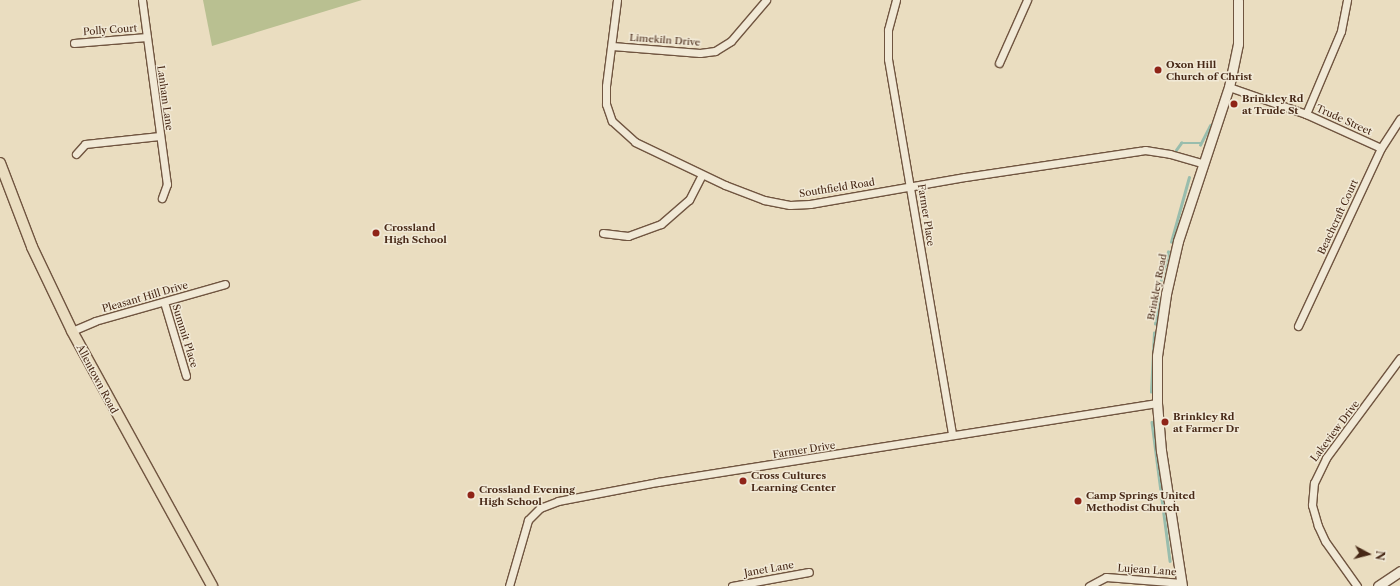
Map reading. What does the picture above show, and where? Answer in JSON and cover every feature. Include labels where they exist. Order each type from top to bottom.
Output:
[{"type":"main road","name":"Brinkley Road","points":[[1182,584],[1161,452],[1157,403],[1157,356],[1166,294],[1178,241],[1229,88],[1238,44],[1238,0]]},
{"type":"main road","name":"Allentown Road","points":[[0,163],[32,247],[72,331],[212,586]]},
{"type":"main road","points":[[1378,586],[1400,571]]},
{"type":"street","name":"Lanham Lane","points":[[142,0],[167,184],[162,198]]},
{"type":"street","name":"Southfield Road","points":[[617,0],[606,96],[612,121],[635,142],[749,196],[790,205],[821,203],[911,186],[1145,150],[1170,154],[1204,164]]},
{"type":"street","name":"Limekiln Drive","points":[[612,46],[700,53],[715,51],[731,41],[766,0]]},
{"type":"street","name":"Farmer Place","points":[[896,0],[888,30],[888,59],[911,186],[952,435]]},
{"type":"street","points":[[999,63],[1027,0]]},
{"type":"street","points":[[1306,114],[1341,31],[1347,0]]},
{"type":"street","name":"Polly Court","points":[[74,43],[147,37]]},
{"type":"street","name":"Trude Street","points":[[1229,88],[1306,114],[1381,148]]},
{"type":"street","name":"Beachcraft Court","points":[[1298,326],[1381,148],[1400,119]]},
{"type":"street","points":[[76,154],[85,144],[160,136]]},
{"type":"street","points":[[603,233],[628,236],[661,224],[689,200],[702,175]]},
{"type":"street","name":"Pleasant Hill Drive","points":[[72,331],[225,284]]},
{"type":"street","name":"Summit Place","points":[[164,302],[186,376]]},
{"type":"street","name":"Lakeview Drive","points":[[1357,586],[1325,541],[1318,526],[1312,505],[1314,483],[1321,465],[1400,358]]},
{"type":"street","name":"Farmer Drive","points":[[509,586],[528,520],[540,508],[558,501],[952,435],[1157,403]]},
{"type":"street","name":"Janet Lane","points":[[732,586],[766,583],[809,572]]},
{"type":"street","name":"Lujean Lane","points":[[1089,586],[1106,577],[1182,584]]},
{"type":"green space","points":[[203,0],[362,0],[212,46]]},
{"type":"waterway","points":[[1200,145],[1210,125]]},
{"type":"waterway","points":[[1176,150],[1181,143],[1201,143]]},
{"type":"waterway","points":[[1171,242],[1189,177]]},
{"type":"waterway","points":[[1161,280],[1168,252]]},
{"type":"waterway","points":[[1155,324],[1159,298]]},
{"type":"waterway","points":[[1151,392],[1154,333]]},
{"type":"waterway","points":[[1152,422],[1170,561]]},
{"type":"place","name":"Oxon Hill Church of Christ","points":[[1158,70]]},
{"type":"place","name":"Brinkley Rd at Trude St","points":[[1234,104]]},
{"type":"place","name":"Crossland High School","points":[[376,233]]},
{"type":"place","name":"Brinkley Rd at Farmer Dr","points":[[1165,422]]},
{"type":"place","name":"Cross Cultures Learning Center","points":[[743,481]]},
{"type":"place","name":"Crossland Evening High School","points":[[471,495]]},
{"type":"place","name":"Camp Springs United Methodist Church","points":[[1078,501]]}]
